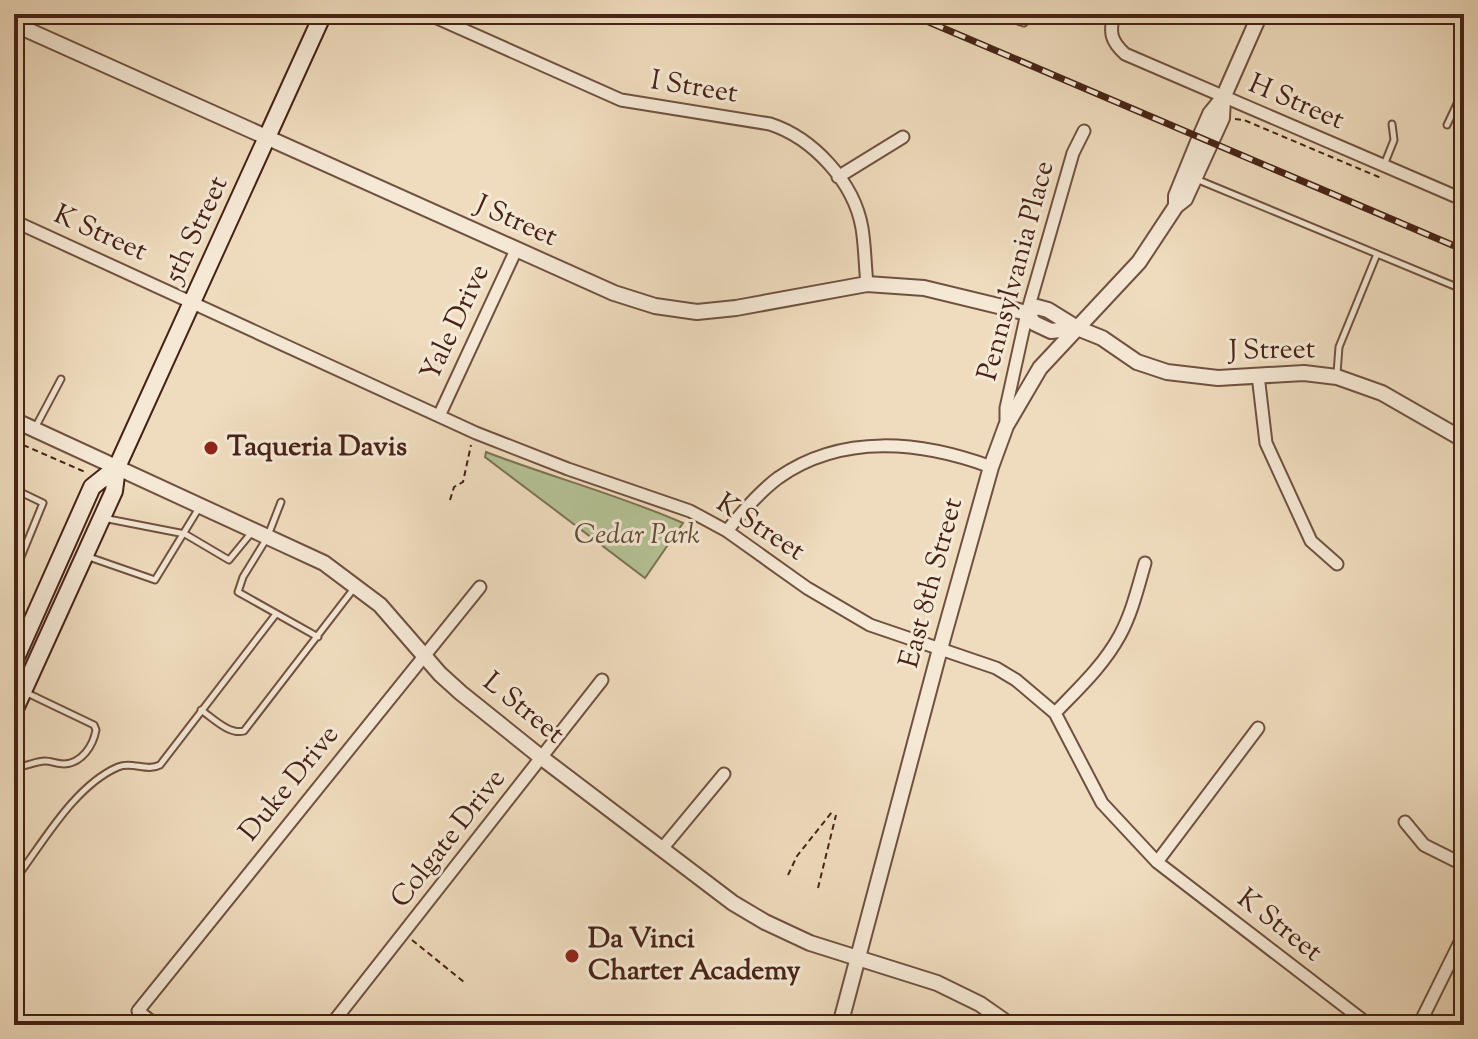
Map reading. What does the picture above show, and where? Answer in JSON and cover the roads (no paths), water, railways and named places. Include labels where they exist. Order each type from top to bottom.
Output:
[{"type":"main road","name":"5th Street","points":[[14,711],[114,491],[117,467],[323,14]]},
{"type":"main road","name":"5th Street","points":[[14,662],[92,487],[117,467]]},
{"type":"street","name":"I Street","points":[[428,14],[621,100],[770,124],[810,144],[851,196],[861,225],[867,284]]},
{"type":"street","name":"H Street","points":[[1114,14],[1110,29],[1113,43],[1125,54],[1384,166],[1462,195]]},
{"type":"street","name":"East 8th Street","points":[[1176,206],[1176,196],[1210,114],[1223,98],[1260,14]]},
{"type":"street","name":"J Street","points":[[18,26],[516,250],[614,293],[655,306],[697,312],[867,284],[924,288],[1027,313],[1034,323],[1051,331],[1077,328],[1102,338],[1137,362],[1167,372],[1218,378],[1304,373],[1337,377],[1382,393],[1464,440]]},
{"type":"street","name":"East 8th Street","points":[[840,1025],[940,649],[991,467],[1006,426],[1040,368],[1139,262],[1176,206],[1185,199],[1222,118],[1223,98]]},
{"type":"street","name":"Pennsylvania Place","points":[[1006,426],[1006,408],[1027,313],[1073,153],[1084,131]]},
{"type":"street","points":[[838,177],[903,137]]},
{"type":"street","name":"K Street","points":[[14,221],[476,433],[690,511],[727,531],[843,610],[892,634],[996,668],[1016,680],[1055,713],[1102,803],[1157,862],[1369,1025]]},
{"type":"street","name":"Yale Drive","points":[[439,416],[516,250]]},
{"type":"street","points":[[1258,375],[1266,443],[1311,541],[1337,564]]},
{"type":"street","name":"L Street","points":[[14,420],[324,563],[380,605],[425,653],[440,674],[461,693],[733,903],[810,943],[937,983],[980,1004],[1010,1025]]},
{"type":"street","points":[[727,531],[750,503],[779,478],[836,450],[874,445],[915,446],[991,467]]},
{"type":"street","points":[[1055,713],[1097,669],[1119,636],[1145,563]]},
{"type":"street","name":"Duke Drive","points":[[156,1025],[138,1011],[480,587]]},
{"type":"street","name":"Colgate Drive","points":[[331,1025],[405,935],[602,680]]},
{"type":"street","points":[[1157,862],[1258,728]]},
{"type":"street","points":[[661,850],[724,774]]},
{"type":"street","points":[[1405,822],[1424,845],[1464,865]]},
{"type":"street","points":[[1419,1025],[1464,934]]},
{"type":"lane","points":[[996,14],[1024,23]]},
{"type":"lane","points":[[1447,125],[1464,89]]},
{"type":"lane","points":[[1384,166],[1394,140],[1392,124]]},
{"type":"lane","points":[[1195,178],[1464,290]]},
{"type":"lane","points":[[1337,377],[1339,347],[1377,254]]},
{"type":"lane","points":[[35,429],[61,379]]},
{"type":"lane","points":[[14,489],[43,503],[14,574]]},
{"type":"lane","points":[[281,502],[260,535],[238,592],[318,637]]},
{"type":"lane","points":[[85,556],[155,580],[200,507]]},
{"type":"lane","points":[[102,518],[185,534],[229,560],[260,535]]},
{"type":"lane","points":[[201,710],[231,730],[238,733],[244,731],[356,586]]},
{"type":"lane","points":[[14,881],[90,784],[124,765],[153,769],[160,765],[276,614]]},
{"type":"lane","points":[[14,765],[22,767],[45,761],[66,764],[76,761],[91,746],[96,730],[94,725],[24,691]]},
{"type":"railway","points":[[910,14],[1464,250]]},
{"type":"place","name":"Taqueria Davis","points":[[211,448]]},
{"type":"place","name":"Da Vinci Charter Academy","points":[[572,956]]},
{"type":"park label","name":"Cedar Park","points":[[637,536]]}]
